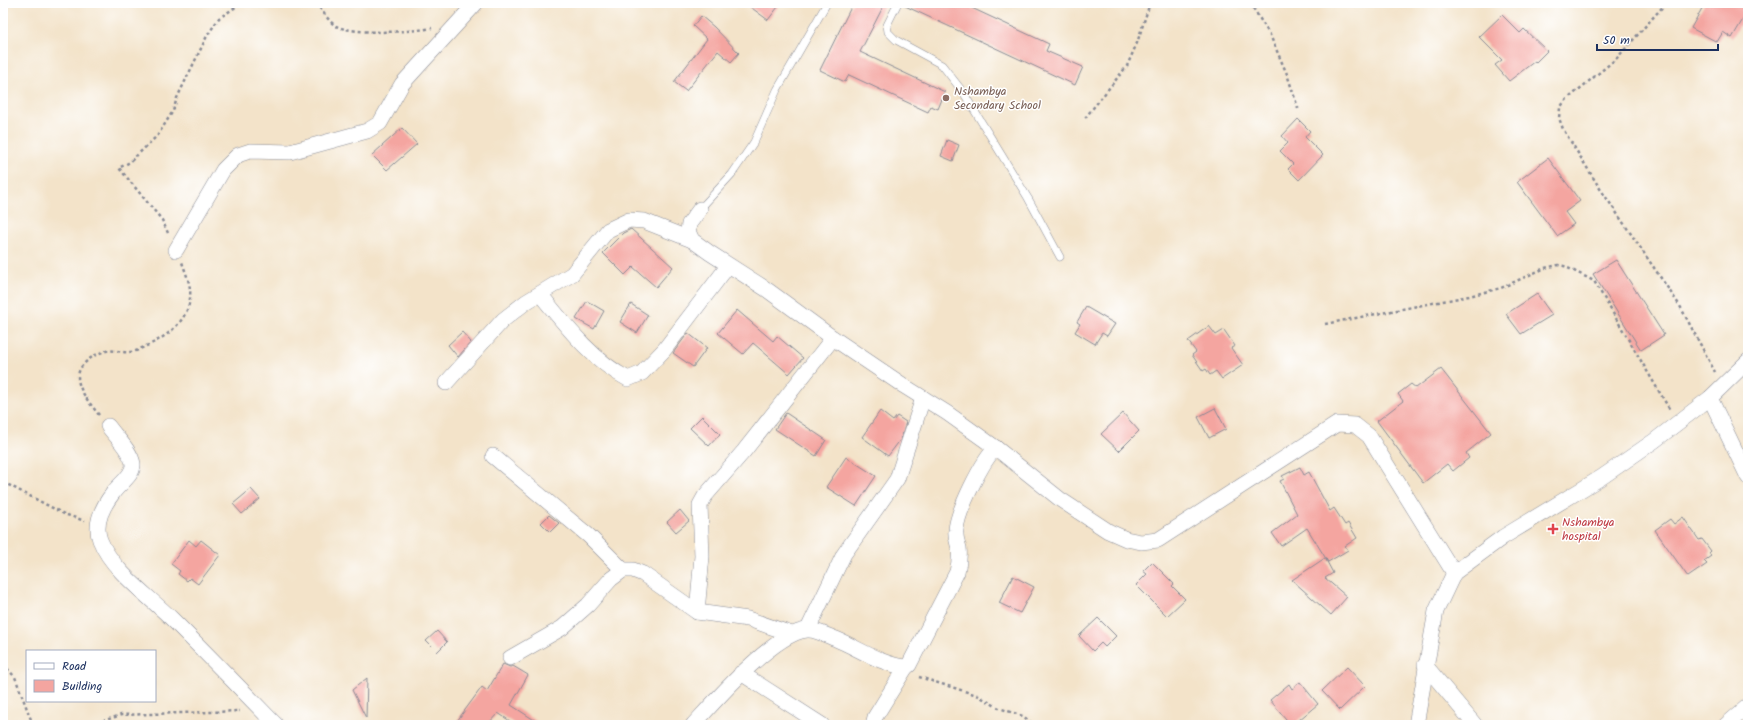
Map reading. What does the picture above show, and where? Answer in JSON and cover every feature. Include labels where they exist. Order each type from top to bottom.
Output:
[{"type":"street","points":[[176,250],[223,170],[238,155],[250,152],[290,152],[367,131],[380,123],[402,84],[476,3]]},
{"type":"street","points":[[692,240],[688,230],[689,224],[700,209]]},
{"type":"street","points":[[446,383],[503,320],[526,302],[572,274],[608,230],[619,223],[629,220],[644,221],[692,240],[728,266],[766,289],[833,338],[996,448],[1062,500],[1108,531],[1126,539],[1141,542],[1158,540],[1337,424],[1355,425],[1369,436],[1454,573]]},
{"type":"street","points":[[540,294],[565,326],[594,355],[628,379],[642,373],[664,350],[728,266]]},
{"type":"street","points":[[697,612],[702,556],[700,506],[705,496],[744,451],[833,338]]},
{"type":"street","points":[[1416,725],[1425,665],[1436,611],[1454,573],[1503,537],[1602,477],[1654,441],[1710,398],[1748,361]]},
{"type":"street","points":[[808,629],[844,554],[898,479],[923,398]]},
{"type":"street","points":[[1710,398],[1748,477]]},
{"type":"street","points":[[108,426],[131,457],[134,466],[130,474],[112,493],[97,525],[100,541],[127,578],[170,618],[276,725]]},
{"type":"street","points":[[873,725],[875,717],[920,646],[957,572],[959,548],[955,537],[958,517],[984,461],[996,448]]},
{"type":"street","points":[[492,456],[589,536],[623,570]]},
{"type":"street","points":[[510,658],[562,628],[588,605],[611,579],[623,570],[633,570],[643,574],[697,612],[748,619],[792,634]]},
{"type":"street","points":[[693,725],[741,673],[792,634],[808,629],[837,639],[905,669]]},
{"type":"street","points":[[1425,665],[1476,725]]},
{"type":"street","points":[[741,673],[822,725]]},
{"type":"street","points":[[1726,725],[1748,706]]},
{"type":"lane","points":[[700,209],[732,174],[754,142],[777,90],[827,3]]},
{"type":"lane","points":[[898,3],[887,25],[888,32],[896,40],[942,65],[963,92],[1028,198],[1060,257]]},
{"type":"path","points":[[108,426],[81,392],[78,382],[78,372],[83,364],[94,355],[107,351],[131,352],[170,334],[181,321],[189,305],[190,289],[176,250],[162,220],[119,168],[130,162],[158,135],[173,111],[177,98],[207,36],[219,18],[242,3]]},
{"type":"path","points":[[316,3],[335,25],[349,30],[368,32],[427,29],[456,24]]},
{"type":"path","points":[[1085,118],[1127,66],[1137,43],[1150,3]]},
{"type":"path","points":[[1250,3],[1273,41],[1288,74],[1300,112]]},
{"type":"path","points":[[1666,3],[1617,58],[1565,101],[1560,108],[1559,118],[1563,129],[1599,187],[1680,306],[1722,385]]},
{"type":"path","points":[[1325,324],[1501,288],[1545,268],[1558,265],[1564,266],[1594,281],[1673,416]]},
{"type":"path","points":[[3,482],[64,514],[97,525]]},
{"type":"path","points":[[3,664],[15,677],[33,725]]},
{"type":"path","points":[[905,669],[951,688],[977,695],[1000,708],[1023,716],[1034,725]]},
{"type":"path","points":[[91,725],[121,715],[209,711],[263,711]]},
{"type":"building","points":[[745,3],[781,3],[768,20]]},
{"type":"building","points":[[853,3],[885,3],[860,52],[945,92],[938,109],[931,106],[928,112],[849,75],[845,82],[820,70]]},
{"type":"building","points":[[903,3],[961,3],[1049,44],[1046,51],[1083,67],[1075,85],[903,5]]},
{"type":"building","points":[[1705,3],[1748,3],[1748,11],[1732,38],[1723,32],[1717,42],[1691,28]]},
{"type":"building","points":[[1502,15],[1520,33],[1524,29],[1547,51],[1536,62],[1535,61],[1509,81],[1495,65],[1502,60],[1479,37]]},
{"type":"building","points":[[701,16],[739,53],[731,62],[718,51],[686,91],[674,82],[707,39],[693,26]]},
{"type":"building","points":[[1298,119],[1310,131],[1305,137],[1323,155],[1299,180],[1288,169],[1293,164],[1280,151],[1288,143],[1282,136]]},
{"type":"building","points":[[402,128],[417,144],[387,170],[372,155]]},
{"type":"building","points":[[947,140],[959,145],[953,161],[941,156]]},
{"type":"building","points":[[1548,158],[1580,201],[1565,212],[1574,224],[1557,236],[1517,182]]},
{"type":"building","points":[[631,229],[673,267],[656,287],[633,267],[625,275],[603,253],[623,233]]},
{"type":"building","points":[[1616,260],[1664,335],[1641,350],[1593,274]]},
{"type":"building","points":[[1537,294],[1552,315],[1521,334],[1506,314]]},
{"type":"building","points":[[587,301],[604,311],[594,329],[576,319]]},
{"type":"building","points":[[631,304],[648,315],[637,333],[620,322]]},
{"type":"building","points":[[1086,307],[1115,324],[1107,336],[1102,333],[1095,344],[1075,332],[1080,324],[1077,322]]},
{"type":"building","points":[[737,310],[773,341],[777,336],[803,358],[789,374],[753,343],[743,354],[718,333]]},
{"type":"building","points":[[1209,326],[1216,335],[1224,330],[1235,346],[1231,348],[1243,365],[1222,379],[1216,371],[1210,375],[1206,369],[1203,371],[1192,355],[1196,352],[1188,341]]},
{"type":"building","points":[[462,332],[471,342],[458,357],[448,345]]},
{"type":"building","points":[[688,333],[707,348],[693,367],[673,353]]},
{"type":"building","points":[[1441,369],[1491,433],[1466,453],[1469,458],[1453,471],[1447,464],[1423,483],[1377,421],[1403,401],[1398,394],[1411,384],[1416,388]]},
{"type":"building","points":[[1215,408],[1226,429],[1209,438],[1198,417]]},
{"type":"building","points":[[880,411],[893,421],[897,416],[906,422],[901,439],[888,456],[862,437]]},
{"type":"building","points":[[786,413],[826,440],[816,456],[775,429]]},
{"type":"building","points":[[1123,413],[1139,431],[1119,451],[1101,434]]},
{"type":"building","points":[[702,416],[720,434],[709,446],[690,428]]},
{"type":"building","points":[[846,457],[876,476],[856,506],[826,487]]},
{"type":"building","points":[[1300,467],[1304,475],[1309,472],[1330,511],[1334,508],[1345,525],[1348,523],[1357,538],[1345,546],[1348,550],[1328,562],[1307,528],[1281,546],[1272,533],[1297,514],[1280,481],[1284,479],[1282,476]]},
{"type":"building","points":[[251,489],[260,499],[242,514],[233,504]]},
{"type":"building","points":[[680,510],[689,521],[676,532],[667,522]]},
{"type":"building","points":[[549,515],[559,523],[550,532],[541,523]]},
{"type":"building","points":[[1683,517],[1699,540],[1702,539],[1711,551],[1709,553],[1711,556],[1704,561],[1707,564],[1688,577],[1655,530],[1670,519],[1674,524]]},
{"type":"building","points":[[189,540],[196,546],[201,540],[220,555],[198,584],[190,578],[187,581],[178,574],[180,571],[171,564]]},
{"type":"building","points":[[1325,558],[1333,573],[1325,578],[1347,597],[1331,615],[1292,580]]},
{"type":"building","points":[[1152,562],[1174,584],[1172,586],[1185,599],[1167,616],[1136,585],[1147,574],[1143,571]]},
{"type":"building","points":[[1013,576],[1034,587],[1020,613],[999,603]]},
{"type":"building","points":[[1098,618],[1116,636],[1105,647],[1101,643],[1093,651],[1079,636]]},
{"type":"building","points":[[437,631],[447,642],[437,652],[426,641]]},
{"type":"building","points":[[503,664],[510,667],[513,666],[528,675],[511,705],[542,725],[516,725],[498,713],[487,725],[454,725],[482,687],[487,691]]},
{"type":"building","points":[[1347,667],[1365,686],[1340,710],[1322,691]]},
{"type":"building","points":[[367,678],[366,718],[352,690]]},
{"type":"building","points":[[1300,682],[1318,704],[1293,725],[1291,725],[1270,700],[1289,684],[1292,689]]},
{"type":"place","name":"Nshambya Secondary School","points":[[946,98]]},
{"type":"place","name":"Nshambya hospital","points":[[1553,529]]}]
